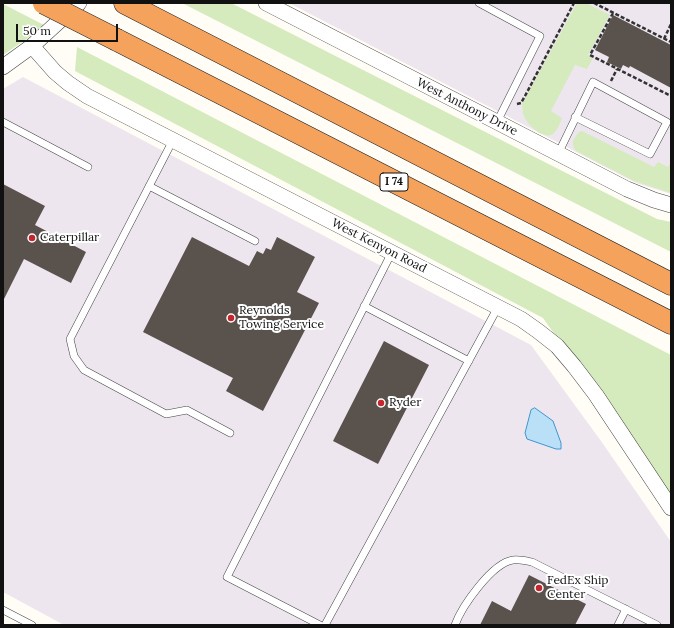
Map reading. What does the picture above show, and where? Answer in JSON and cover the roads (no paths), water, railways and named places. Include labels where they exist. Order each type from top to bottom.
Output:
[{"type":"highway","name":"I 74","points":[[44,3],[671,323]]},
{"type":"highway","points":[[125,3],[671,284]]},
{"type":"street","points":[[3,67],[32,46],[79,3]]},
{"type":"street","name":"West Anthony Drive","points":[[266,3],[627,189],[671,205]]},
{"type":"street","name":"West Kenyon Road","points":[[32,46],[68,84],[87,96],[498,307],[521,319],[538,331],[557,346],[596,395],[671,508]]},
{"type":"lane","points":[[479,3],[540,36],[497,122]]},
{"type":"lane","points":[[558,154],[575,117],[593,82],[667,122],[650,154],[575,117]]},
{"type":"lane","points":[[3,122],[88,166]]},
{"type":"lane","points":[[173,140],[70,339],[74,356],[84,370],[166,414],[186,410],[230,433]]},
{"type":"lane","points":[[149,186],[254,241]]},
{"type":"lane","points":[[320,625],[227,577],[392,252]]},
{"type":"lane","points":[[364,306],[469,361]]},
{"type":"lane","points":[[325,625],[498,307]]},
{"type":"lane","points":[[455,625],[475,591],[496,568],[513,560],[532,562],[657,625]]},
{"type":"lane","points":[[3,610],[32,625]]},
{"type":"lane","points":[[618,625],[626,610]]},
{"type":"water","points":[[535,408],[553,421],[561,443],[561,449],[556,449],[527,439],[525,433],[531,410]]},
{"type":"place","name":"Caterpillar","points":[[32,238]]},
{"type":"place","name":"Reynolds Towing Service","points":[[231,318]]},
{"type":"place","name":"Ryder","points":[[381,403]]},
{"type":"place","name":"FedEx Ship Center","points":[[539,588]]}]
